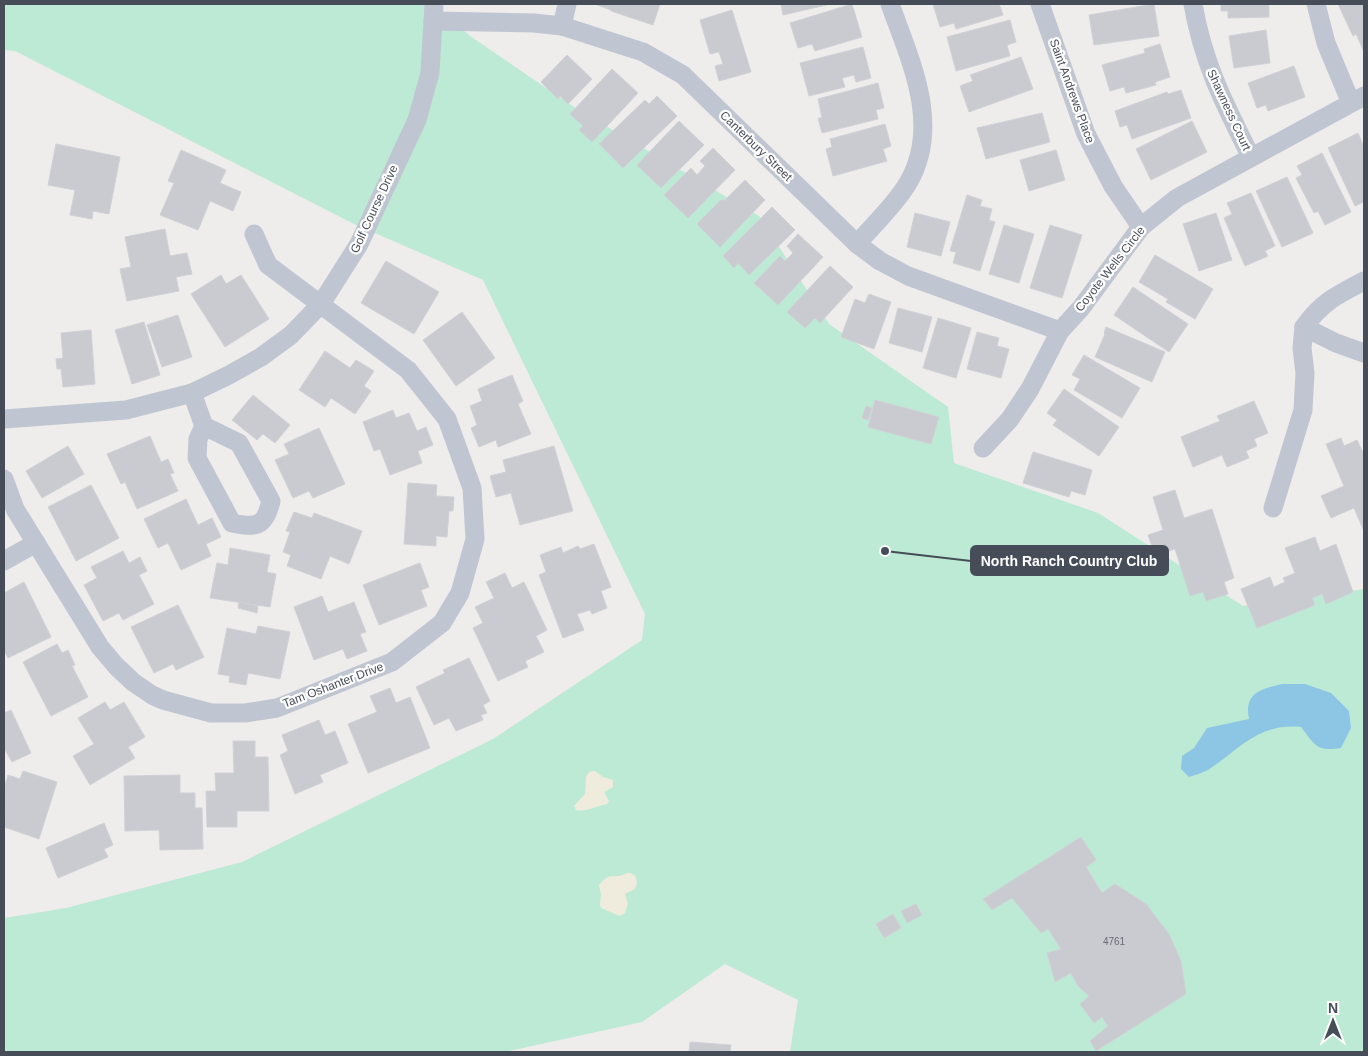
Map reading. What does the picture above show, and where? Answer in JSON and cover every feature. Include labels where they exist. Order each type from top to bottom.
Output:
[{"type":"street","points":[[562,26],[566,4]]},
{"type":"street","points":[[857,244],[896,201],[909,182],[920,155],[924,127],[920,90],[890,4]]},
{"type":"street","name":"Saint Andrews Place","points":[[1040,4],[1086,134],[1113,186],[1141,228]]},
{"type":"street","name":"Shawness Court","points":[[1193,4],[1206,60],[1220,95],[1252,157]]},
{"type":"street","points":[[1316,4],[1326,43],[1358,100]]},
{"type":"street","name":"Canterbury Street","points":[[433,12],[562,26],[643,52],[683,75],[857,244],[880,261],[908,276],[1060,331]]},
{"type":"street","name":"Golf Course Drive","points":[[4,419],[126,410],[192,393],[261,357],[291,335],[321,304],[359,244],[417,120],[430,73],[433,12]]},
{"type":"street","name":"Coyote Wells Circle","points":[[983,448],[1010,419],[1030,390],[1060,331],[1081,308],[1141,228],[1177,198],[1358,100]]},
{"type":"street","name":"Tam Oshanter Drive","points":[[4,480],[15,509],[100,647],[133,682],[163,700],[211,713],[245,714],[277,708],[392,662],[442,623],[460,593],[475,539],[472,488],[447,419],[408,370],[268,265],[254,234]]},
{"type":"street","points":[[1273,508],[1303,410],[1305,373],[1302,348],[1304,328],[1315,312],[1333,297],[1364,281]]},
{"type":"street","points":[[1304,328],[1336,343],[1364,353]]},
{"type":"street","points":[[192,393],[204,426],[240,443],[271,502],[268,515],[261,524],[248,527],[232,523],[197,458],[198,439],[204,426]]},
{"type":"street","points":[[4,561],[36,543]]},
{"type":"green space","points":[[4,4],[430,4],[473,38],[577,109],[759,216],[829,324],[948,407],[954,463],[1098,513],[1243,606],[1364,589],[1364,1052],[790,1052],[798,1000],[725,964],[642,1022],[505,1052],[4,1052],[4,918],[66,908],[242,862],[493,739],[642,640],[645,614],[483,280],[354,224],[15,51],[4,50]]},
{"type":"sand","points":[[595,771],[603,777],[613,780],[613,787],[604,792],[609,801],[607,804],[584,810],[576,810],[574,806],[585,794],[586,777],[589,772]]},
{"type":"sand","points":[[627,873],[635,876],[637,882],[635,889],[625,894],[628,904],[625,913],[620,916],[601,908],[599,885],[609,877]]},
{"type":"water","points":[[1282,684],[1305,684],[1331,693],[1349,711],[1351,728],[1341,748],[1321,748],[1313,743],[1301,727],[1286,727],[1261,733],[1203,772],[1189,777],[1181,769],[1182,756],[1194,748],[1207,728],[1249,719],[1248,710],[1251,698],[1261,690]]},
{"type":"building","points":[[597,4],[660,4],[653,25],[611,11]]},
{"type":"building","points":[[781,4],[831,4],[783,15]]},
{"type":"building","points":[[852,4],[862,37],[815,51],[812,44],[798,48],[790,23]]},
{"type":"building","points":[[933,4],[999,4],[1003,15],[956,29],[954,23],[940,27]]},
{"type":"building","points":[[1154,4],[1159,36],[1094,45],[1089,15]]},
{"type":"building","points":[[1221,4],[1269,4],[1269,17],[1228,18],[1228,11],[1221,11]]},
{"type":"building","points":[[1338,4],[1364,4],[1364,52],[1356,34],[1353,36]]},
{"type":"building","points":[[732,10],[751,72],[719,81],[715,66],[723,64],[719,52],[710,54],[700,20]]},
{"type":"building","points":[[1010,20],[1016,42],[1007,45],[1010,56],[956,71],[947,37]]},
{"type":"building","points":[[1266,30],[1270,63],[1234,68],[1229,36]]},
{"type":"building","points":[[1160,44],[1170,77],[1155,82],[1156,85],[1126,93],[1124,87],[1110,91],[1102,65],[1145,53],[1144,49]]},
{"type":"building","points":[[863,47],[871,78],[856,82],[854,75],[842,78],[845,87],[809,96],[800,63]]},
{"type":"building","points":[[567,55],[592,79],[568,104],[560,96],[558,99],[541,82]]},
{"type":"building","points":[[1021,57],[1033,89],[969,112],[960,86],[973,81],[970,75]]},
{"type":"building","points":[[1294,66],[1305,97],[1268,111],[1266,105],[1257,108],[1248,83]]},
{"type":"building","points":[[612,69],[638,93],[592,142],[579,130],[583,126],[570,114]]},
{"type":"building","points":[[878,83],[884,108],[876,110],[878,119],[822,133],[818,118],[822,118],[818,99]]},
{"type":"building","points":[[1181,90],[1191,118],[1132,139],[1127,125],[1120,127],[1115,111],[1167,92],[1168,94]]},
{"type":"building","points":[[657,96],[677,116],[623,168],[599,144],[645,100],[649,104]]},
{"type":"building","points":[[1042,113],[1050,142],[986,159],[977,128]]},
{"type":"building","points":[[679,121],[704,145],[661,188],[637,165]]},
{"type":"building","points":[[1192,121],[1207,152],[1151,180],[1136,149]]},
{"type":"building","points":[[885,124],[891,146],[883,149],[887,161],[833,176],[826,149],[832,147],[830,139]]},
{"type":"building","points":[[1358,133],[1364,147],[1364,202],[1355,206],[1328,148]]},
{"type":"building","points":[[56,144],[120,157],[109,214],[93,211],[92,219],[70,215],[75,190],[48,185]]},
{"type":"building","points":[[713,148],[735,170],[688,218],[664,195],[691,168],[697,175],[705,166],[700,161]]},
{"type":"building","points":[[181,150],[226,170],[220,183],[241,192],[233,211],[210,201],[198,230],[160,215],[174,183],[168,181]]},
{"type":"building","points":[[1056,150],[1065,180],[1029,191],[1020,160]]},
{"type":"building","points":[[1322,153],[1351,212],[1325,225],[1318,211],[1314,213],[1296,178],[1302,175],[1297,166]]},
{"type":"building","points":[[1287,177],[1313,233],[1282,247],[1256,191]]},
{"type":"building","points":[[745,180],[765,200],[720,247],[697,224],[722,199],[724,201]]},
{"type":"building","points":[[1251,193],[1275,246],[1265,251],[1268,256],[1245,266],[1224,218],[1232,214],[1227,203]]},
{"type":"building","points":[[967,195],[982,200],[980,206],[992,209],[989,220],[995,222],[980,271],[953,263],[956,252],[950,251]]},
{"type":"building","points":[[772,207],[795,230],[749,275],[738,263],[734,268],[723,256]]},
{"type":"building","points":[[915,213],[950,222],[941,256],[907,247]]},
{"type":"building","points":[[1216,213],[1232,260],[1199,271],[1183,224]]},
{"type":"building","points":[[1004,225],[1034,234],[1019,283],[989,274]]},
{"type":"building","points":[[1050,225],[1082,235],[1062,298],[1030,288]]},
{"type":"building","points":[[165,229],[170,256],[187,253],[192,274],[176,277],[179,291],[127,301],[120,269],[131,267],[125,237]]},
{"type":"building","points":[[798,234],[823,257],[778,305],[754,283],[780,256],[785,261],[793,253],[787,246]]},
{"type":"building","points":[[1155,255],[1213,289],[1195,319],[1166,302],[1168,299],[1139,282]]},
{"type":"building","points":[[386,261],[439,292],[414,334],[361,303]]},
{"type":"building","points":[[830,266],[853,287],[820,323],[815,318],[805,328],[787,312]]},
{"type":"building","points":[[221,275],[226,284],[241,275],[269,319],[225,347],[191,294]]},
{"type":"building","points":[[1133,287],[1188,324],[1169,352],[1114,315]]},
{"type":"building","points":[[869,294],[891,302],[874,349],[841,337],[855,299],[865,303]]},
{"type":"building","points":[[898,308],[932,317],[922,352],[889,343]]},
{"type":"building","points":[[462,312],[495,358],[456,386],[423,340]]},
{"type":"building","points":[[178,315],[192,357],[162,367],[147,325]]},
{"type":"building","points":[[938,318],[971,328],[956,378],[923,368]]},
{"type":"building","points":[[144,322],[160,375],[132,384],[115,330]]},
{"type":"building","points":[[1106,327],[1165,352],[1152,382],[1095,357]]},
{"type":"building","points":[[91,330],[95,384],[63,387],[61,369],[57,369],[56,359],[63,358],[61,333]]},
{"type":"building","points":[[977,332],[999,338],[997,346],[1009,349],[1001,378],[967,369]]},
{"type":"building","points":[[325,351],[350,368],[356,360],[374,371],[364,386],[371,391],[355,414],[331,398],[325,407],[299,390]]},
{"type":"building","points":[[1084,355],[1140,388],[1122,418],[1074,390],[1080,379],[1072,375]]},
{"type":"building","points":[[512,375],[523,401],[518,404],[531,434],[498,447],[496,440],[479,447],[471,428],[477,425],[470,406],[482,401],[478,389]]},
{"type":"building","points":[[1064,389],[1119,427],[1099,456],[1053,425],[1057,420],[1047,413]]},
{"type":"building","points":[[253,395],[290,425],[275,443],[263,434],[257,440],[232,420]]},
{"type":"building","points":[[875,400],[939,417],[931,444],[868,427]]},
{"type":"building","points":[[1254,401],[1268,433],[1254,439],[1257,446],[1246,451],[1249,458],[1227,467],[1222,455],[1193,467],[1181,437],[1220,421],[1217,416]]},
{"type":"building","points":[[866,406],[872,408],[868,420],[862,418]]},
{"type":"building","points":[[393,410],[396,418],[409,413],[417,431],[426,427],[433,445],[418,451],[422,463],[390,475],[380,449],[374,451],[363,422]]},
{"type":"building","points":[[319,428],[345,484],[313,498],[309,491],[293,498],[275,460],[289,454],[284,444]]},
{"type":"building","points":[[150,436],[161,462],[168,459],[174,473],[170,474],[178,491],[137,509],[125,482],[121,484],[107,454]]},
{"type":"building","points":[[1341,438],[1344,446],[1357,440],[1364,455],[1363,529],[1354,508],[1331,518],[1321,496],[1344,486],[1326,444]]},
{"type":"building","points":[[68,446],[84,474],[42,498],[26,471]]},
{"type":"building","points":[[554,446],[573,511],[520,525],[511,493],[496,497],[490,476],[506,472],[503,460]]},
{"type":"building","points":[[1033,452],[1092,470],[1085,495],[1071,491],[1069,497],[1023,483]]},
{"type":"building","points":[[408,483],[437,485],[436,496],[454,497],[453,511],[449,511],[447,537],[436,536],[436,546],[404,544]]},
{"type":"building","points":[[91,485],[119,538],[76,561],[48,507]]},
{"type":"building","points":[[1175,490],[1184,518],[1212,509],[1234,578],[1224,582],[1228,594],[1206,601],[1203,592],[1190,596],[1175,549],[1155,555],[1148,535],[1163,530],[1153,497]]},
{"type":"building","points":[[186,499],[198,525],[212,518],[221,537],[206,544],[211,556],[181,570],[168,543],[158,548],[144,519]]},
{"type":"building","points":[[294,512],[312,518],[314,513],[362,531],[349,564],[330,556],[321,579],[287,566],[291,555],[283,552],[290,532],[286,531]]},
{"type":"building","points":[[1315,537],[1320,551],[1336,544],[1353,592],[1326,604],[1322,594],[1312,598],[1315,605],[1257,628],[1241,589],[1270,577],[1274,587],[1285,582],[1283,578],[1295,573],[1285,548]]},
{"type":"building","points":[[594,544],[611,587],[601,591],[607,608],[592,614],[590,610],[577,614],[584,630],[563,638],[539,575],[546,572],[540,555],[561,547],[563,553],[578,546],[580,549]]},
{"type":"building","points":[[230,548],[270,555],[267,572],[276,574],[270,607],[210,598],[217,563],[228,565]]},
{"type":"building","points":[[123,551],[129,563],[140,557],[147,571],[139,575],[154,604],[123,620],[119,613],[103,621],[84,585],[97,578],[91,567]]},
{"type":"building","points":[[420,563],[429,587],[421,590],[427,606],[379,625],[363,585]]},
{"type":"building","points":[[505,573],[512,588],[524,582],[547,630],[536,636],[544,652],[525,661],[528,667],[498,681],[473,628],[483,623],[475,607],[494,598],[486,582]]},
{"type":"building","points":[[24,582],[51,637],[8,658],[4,650],[4,593]]},
{"type":"building","points":[[322,596],[328,612],[354,602],[366,632],[360,634],[367,651],[347,659],[343,649],[314,660],[294,607]]},
{"type":"building","points":[[239,602],[258,606],[257,613],[238,608]]},
{"type":"building","points":[[178,605],[204,657],[176,670],[173,664],[154,673],[131,627]]},
{"type":"building","points":[[258,626],[290,632],[280,679],[248,673],[246,685],[229,682],[230,676],[218,674],[227,628],[256,634]]},
{"type":"building","points":[[57,644],[62,653],[68,650],[75,665],[72,666],[88,697],[51,716],[23,662]]},
{"type":"building","points":[[469,658],[490,701],[483,705],[487,713],[481,715],[483,720],[456,731],[449,718],[434,725],[416,687],[445,673],[443,670]]},
{"type":"building","points":[[390,688],[396,703],[410,697],[430,748],[368,773],[348,724],[377,712],[370,696]]},
{"type":"building","points":[[105,702],[110,710],[124,702],[145,737],[128,747],[135,758],[90,785],[73,756],[94,744],[78,718]]},
{"type":"building","points":[[11,710],[31,753],[12,762],[4,748],[4,713]]},
{"type":"building","points":[[319,720],[325,735],[335,731],[348,763],[320,775],[323,782],[295,794],[280,755],[288,751],[282,735]]},
{"type":"building","points":[[233,741],[255,741],[255,757],[268,757],[269,811],[237,811],[237,827],[207,827],[206,791],[216,791],[215,773],[234,773]]},
{"type":"building","points":[[23,771],[57,782],[39,839],[4,827],[4,788],[8,775],[20,779]]},
{"type":"building","points":[[180,775],[180,793],[195,793],[195,808],[202,808],[203,849],[160,850],[159,830],[125,831],[124,776]]},
{"type":"building","points":[[104,823],[113,845],[104,849],[108,857],[58,878],[46,848]]},
{"type":"building","points":[[1081,837],[1096,860],[1086,867],[1102,893],[1115,884],[1146,904],[1169,934],[1181,961],[1186,994],[1096,1051],[1090,1041],[1108,1026],[1102,1017],[1094,1023],[1080,1004],[1089,996],[1078,986],[1071,973],[1055,982],[1047,953],[1061,949],[1048,929],[1041,933],[1012,898],[992,910],[983,899]]},
{"type":"building","points":[[916,904],[922,915],[907,923],[901,911]]},
{"type":"building","points":[[893,914],[901,928],[884,938],[876,924]]},
{"type":"building","points":[[690,1042],[731,1045],[730,1052],[689,1052]]},
{"type":"place","name":"North Ranch Country Club","points":[[885,551]]}]
